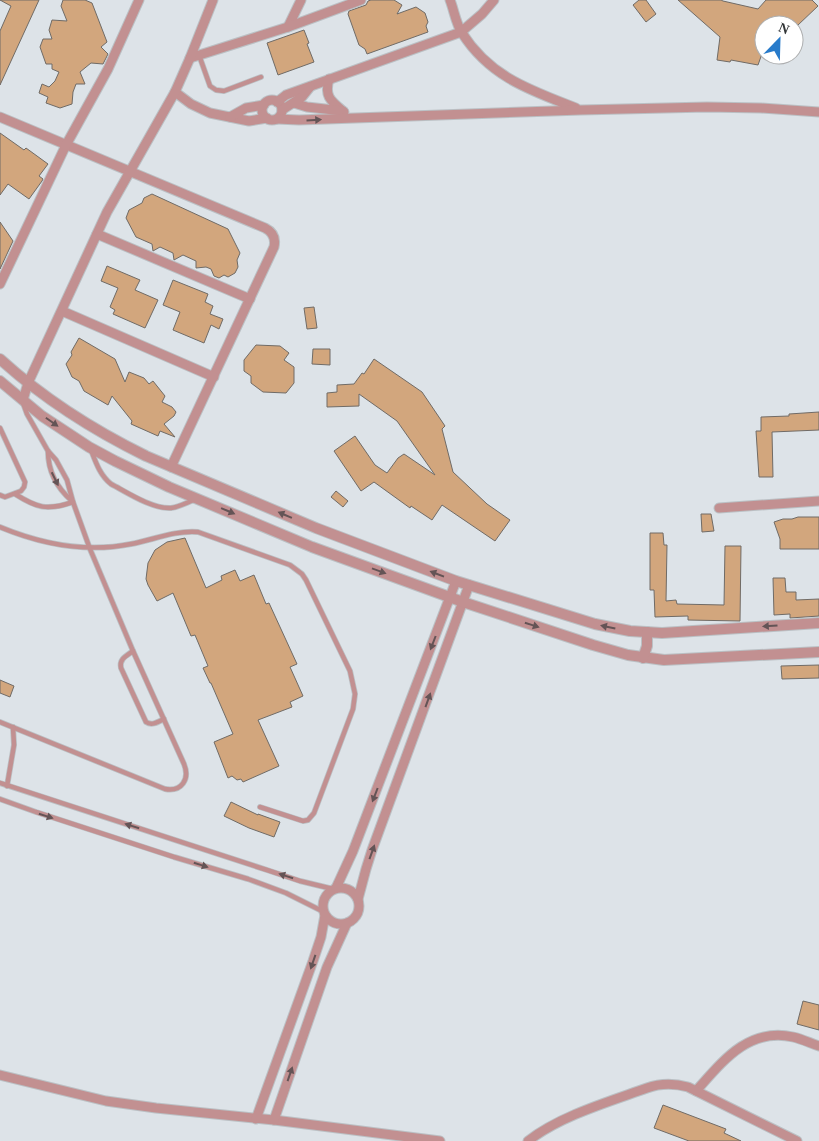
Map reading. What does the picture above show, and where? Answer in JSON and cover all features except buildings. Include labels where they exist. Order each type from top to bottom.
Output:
[{"type":"street","points":[[0,284],[66,144],[108,69],[139,0]]},
{"type":"street","points":[[23,400],[28,383],[118,191],[195,57],[213,0]]},
{"type":"street","points":[[288,27],[301,0]]},
{"type":"street","points":[[195,57],[288,27],[361,0]]},
{"type":"street","points":[[450,0],[461,32],[480,55],[504,76],[581,110]]},
{"type":"street","points":[[277,102],[283,96],[461,32],[482,14],[494,0]]},
{"type":"street","points":[[329,79],[327,87],[329,99],[352,118]]},
{"type":"street","points":[[282,110],[304,95],[310,87]]},
{"type":"street","points":[[175,92],[191,104],[210,113],[248,121],[267,118],[270,120],[299,120],[581,110],[734,107],[819,112]]},
{"type":"street","points":[[230,117],[246,108],[264,105],[270,101],[277,102],[282,107],[280,117],[277,119]]},
{"type":"street","points":[[294,103],[307,107],[343,111]]},
{"type":"street","points":[[264,105],[263,112],[267,118]]},
{"type":"street","points":[[0,117],[265,228],[273,234],[274,247],[171,467]]},
{"type":"street","points":[[97,234],[250,299]]},
{"type":"street","points":[[62,311],[214,377]]},
{"type":"street","points":[[0,359],[28,383],[73,416],[121,444],[316,528],[456,581],[612,628],[647,632],[676,632],[819,623]]},
{"type":"street","points":[[0,382],[89,447],[142,475],[312,547],[450,598],[592,645],[628,656],[681,660],[819,652]]},
{"type":"street","points":[[719,508],[819,501]]},
{"type":"street","points":[[335,889],[353,851],[456,581]]},
{"type":"street","points":[[358,899],[372,850],[469,585]]},
{"type":"street","points":[[643,658],[647,646],[647,632]]},
{"type":"street","points":[[342,888],[352,891],[358,899],[360,905],[357,916],[347,923],[335,923],[329,920],[325,913],[324,899],[328,893],[335,889],[342,888]]},
{"type":"street","points":[[256,1119],[313,962],[321,936],[325,913]]},
{"type":"street","points":[[274,1120],[327,967],[347,923]]},
{"type":"street","points":[[696,1091],[728,1057],[751,1041],[778,1035],[792,1037],[819,1046]]},
{"type":"street","points":[[0,1075],[106,1101],[440,1141]]},
{"type":"street","points":[[528,1141],[539,1132],[554,1124],[657,1085],[667,1084],[678,1084],[696,1091],[797,1141]]},
{"type":"lane","points":[[195,57],[210,86],[216,90],[224,91],[260,77]]},
{"type":"lane","points":[[0,722],[160,788],[170,790],[180,787],[186,779],[187,774],[184,764],[90,549],[69,486],[59,464],[48,451],[27,414],[23,400]]},
{"type":"lane","points":[[0,428],[24,482],[24,487],[21,491],[5,497],[0,495]]},
{"type":"lane","points":[[89,447],[100,471],[111,484],[147,503],[162,508],[170,508],[178,507],[197,498]]},
{"type":"lane","points":[[48,451],[48,464],[58,486],[73,502]]},
{"type":"lane","points":[[14,494],[27,502],[44,507],[61,506],[73,502]]},
{"type":"lane","points":[[0,527],[54,544],[90,549],[128,545],[182,532],[198,532],[290,565],[302,574],[353,678],[355,694],[353,709],[311,818],[303,821],[260,807]]},
{"type":"lane","points":[[133,651],[124,657],[121,662],[129,686],[146,722],[152,724],[164,719]]},
{"type":"lane","points":[[7,786],[14,745],[13,728]]},
{"type":"lane","points":[[0,783],[300,881],[335,889]]},
{"type":"lane","points":[[0,799],[174,857],[248,879],[286,893],[325,913]]}]
